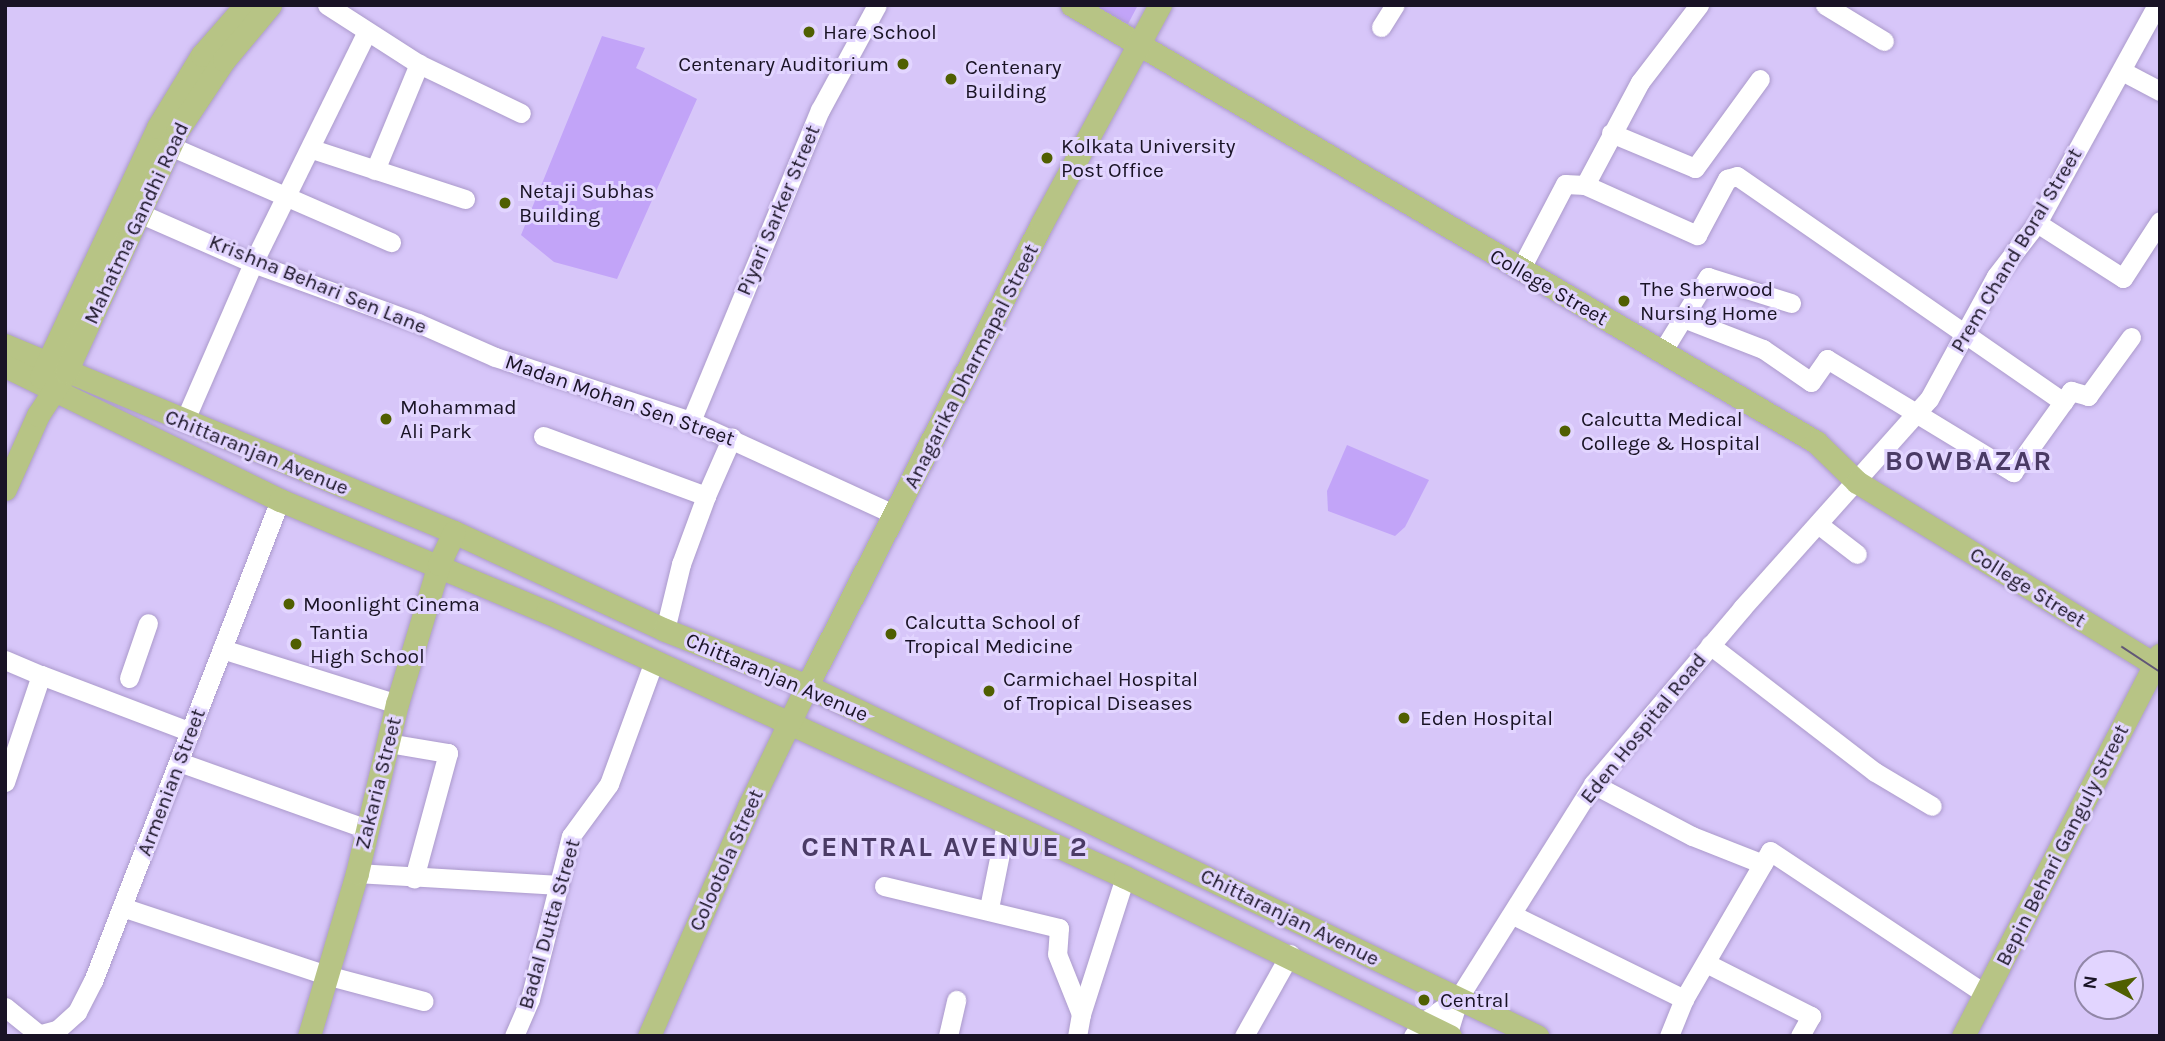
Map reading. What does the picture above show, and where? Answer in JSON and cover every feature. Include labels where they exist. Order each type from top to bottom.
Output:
[{"type":"main road","name":"Mahatma Gandhi Road","points":[[5,489],[38,415],[37,374],[158,127],[202,55],[246,5]]},
{"type":"main road","name":"Mahatma Gandhi Road","points":[[37,374],[139,213],[170,146],[224,60],[270,5]]},
{"type":"main road","name":"College Street","points":[[1072,5],[1137,47],[1816,442],[1857,482],[2158,662]]},
{"type":"main road","name":"Anagarika Dharmapal Street","points":[[807,686],[1042,223],[1160,5]]},
{"type":"main road","name":"Chittaranjan Avenue","points":[[5,345],[37,374],[184,422],[454,532],[665,630],[807,686],[1537,1036]]},
{"type":"main road","points":[[37,374],[280,500],[439,564],[790,722],[1290,954],[1418,1029],[1448,1035]]},
{"type":"main road","name":"Zakaria Street","points":[[309,1036],[357,873],[364,828],[397,704],[439,564],[454,532]]},
{"type":"main road","name":"Bepin Behari Ganguly Street","points":[[1964,1036],[2158,662]]},
{"type":"main road","name":"Colootola Street","points":[[649,1036],[807,686]]},
{"type":"street","points":[[327,5],[366,33],[419,64],[521,113]]},
{"type":"street","name":"Piyari Sarker Street","points":[[691,421],[820,110],[877,5]]},
{"type":"street","points":[[1381,27],[1395,5]]},
{"type":"street","points":[[1585,185],[1640,82],[1699,5]]},
{"type":"street","points":[[1825,5],[1884,41]]},
{"type":"street","name":"Prem Chand Boral Street","points":[[1857,482],[1929,399],[1996,276],[2036,223],[2157,5]]},
{"type":"street","points":[[184,422],[253,263],[312,149],[366,33]]},
{"type":"street","points":[[375,170],[419,64]]},
{"type":"street","points":[[2122,71],[2160,91]]},
{"type":"street","points":[[1611,133],[1687,165],[1699,165],[1760,79]]},
{"type":"street","points":[[170,146],[391,242]]},
{"type":"street","points":[[312,149],[465,199]]},
{"type":"street","points":[[1520,270],[1565,184],[1585,185],[1697,235],[1732,174],[1908,298],[1964,331],[2063,402]]},
{"type":"street","name":"Krishna Behari Sen Lane","points":[[139,213],[253,263],[418,323],[495,357]]},
{"type":"street","points":[[2036,223],[2123,278],[2160,221]]},
{"type":"street","points":[[1662,352],[1708,276],[1791,303]]},
{"type":"street","points":[[1683,318],[1763,349],[1811,382],[1827,359],[1919,410],[2013,472],[2071,391],[2088,396],[2131,337]]},
{"type":"street","name":"Madan Mohan Sen Street","points":[[495,357],[732,437],[895,515]]},
{"type":"street","points":[[543,436],[706,496]]},
{"type":"street","points":[[665,630],[681,564],[706,496],[732,437]]},
{"type":"street","name":"Eden Hospital Road","points":[[1459,997],[1514,915],[1593,784],[1710,645],[1857,482]]},
{"type":"street","name":"Armenian Street","points":[[35,1034],[61,1033],[77,1012],[88,991],[280,500]]},
{"type":"street","points":[[1818,524],[1857,554]]},
{"type":"street","points":[[129,678],[148,623]]},
{"type":"street","points":[[1710,645],[1875,772],[1932,806]]},
{"type":"street","points":[[222,649],[397,704]]},
{"type":"street","points":[[5,660],[191,732]]},
{"type":"street","name":"Badal Dutta Street","points":[[514,1036],[530,999],[571,836],[609,784],[654,661]]},
{"type":"street","points":[[5,782],[41,675]]},
{"type":"street","points":[[388,743],[447,753],[414,878]]},
{"type":"street","points":[[179,762],[364,828]]},
{"type":"street","points":[[1593,784],[1692,836],[1763,864]]},
{"type":"street","points":[[989,908],[1006,824]]},
{"type":"street","points":[[1669,1036],[1685,999],[1770,851],[1985,994]]},
{"type":"street","points":[[357,873],[559,885]]},
{"type":"street","points":[[1077,1036],[1081,1014],[1125,877]]},
{"type":"street","points":[[884,886],[989,908],[1059,928],[1057,954],[1081,1014]]},
{"type":"street","points":[[122,907],[326,975],[424,1001]]},
{"type":"street","points":[[1514,915],[1685,999]]},
{"type":"street","points":[[1244,1036],[1290,954]]},
{"type":"street","points":[[1706,963],[1811,1016],[1800,1036]]},
{"type":"street","points":[[1418,1029],[1459,997]]},
{"type":"street","points":[[1448,1035],[1459,997]]},
{"type":"street","points":[[948,1036],[956,1000]]},
{"type":"street","points":[[5,1007],[35,1034]]},
{"type":"shaded area","points":[[1094,5],[1138,5],[1128,24]]},
{"type":"shaded area","points":[[602,36],[645,48],[636,68],[697,99],[617,279],[554,262],[521,235]]},
{"type":"shaded area","points":[[1347,445],[1429,480],[1405,527],[1395,536],[1328,511],[1327,491]]},
{"type":"tram line","points":[[2122,647],[2160,672]]},
{"type":"place","name":"Hare School","points":[[809,32]]},
{"type":"place","name":"Centenary Auditorium","points":[[903,64]]},
{"type":"place","name":"Centenary Building","points":[[951,79]]},
{"type":"place","name":"Kolkata University Post Office","points":[[1047,158]]},
{"type":"place","name":"Netaji Subhas Building","points":[[505,203]]},
{"type":"place","name":"The Sherwood Nursing Home","points":[[1624,301]]},
{"type":"place","name":"Mohammad Ali Park","points":[[386,419]]},
{"type":"place","name":"Calcutta Medical College & Hospital","points":[[1565,431]]},
{"type":"place","name":"Moonlight Cinema","points":[[289,604]]},
{"type":"place","name":"Calcutta School of Tropical Medicine","points":[[891,634]]},
{"type":"place","name":"Tantia High School","points":[[296,644]]},
{"type":"place","name":"Carmichael Hospital of Tropical Diseases","points":[[989,691]]},
{"type":"place","name":"Eden Hospital","points":[[1404,718]]},
{"type":"place","name":"Central","points":[[1424,1000]]},
{"type":"district","name":"BOWBAZAR","points":[[1969,461]]},
{"type":"district","name":"CENTRAL AVENUE 2","points":[[945,847]]}]
